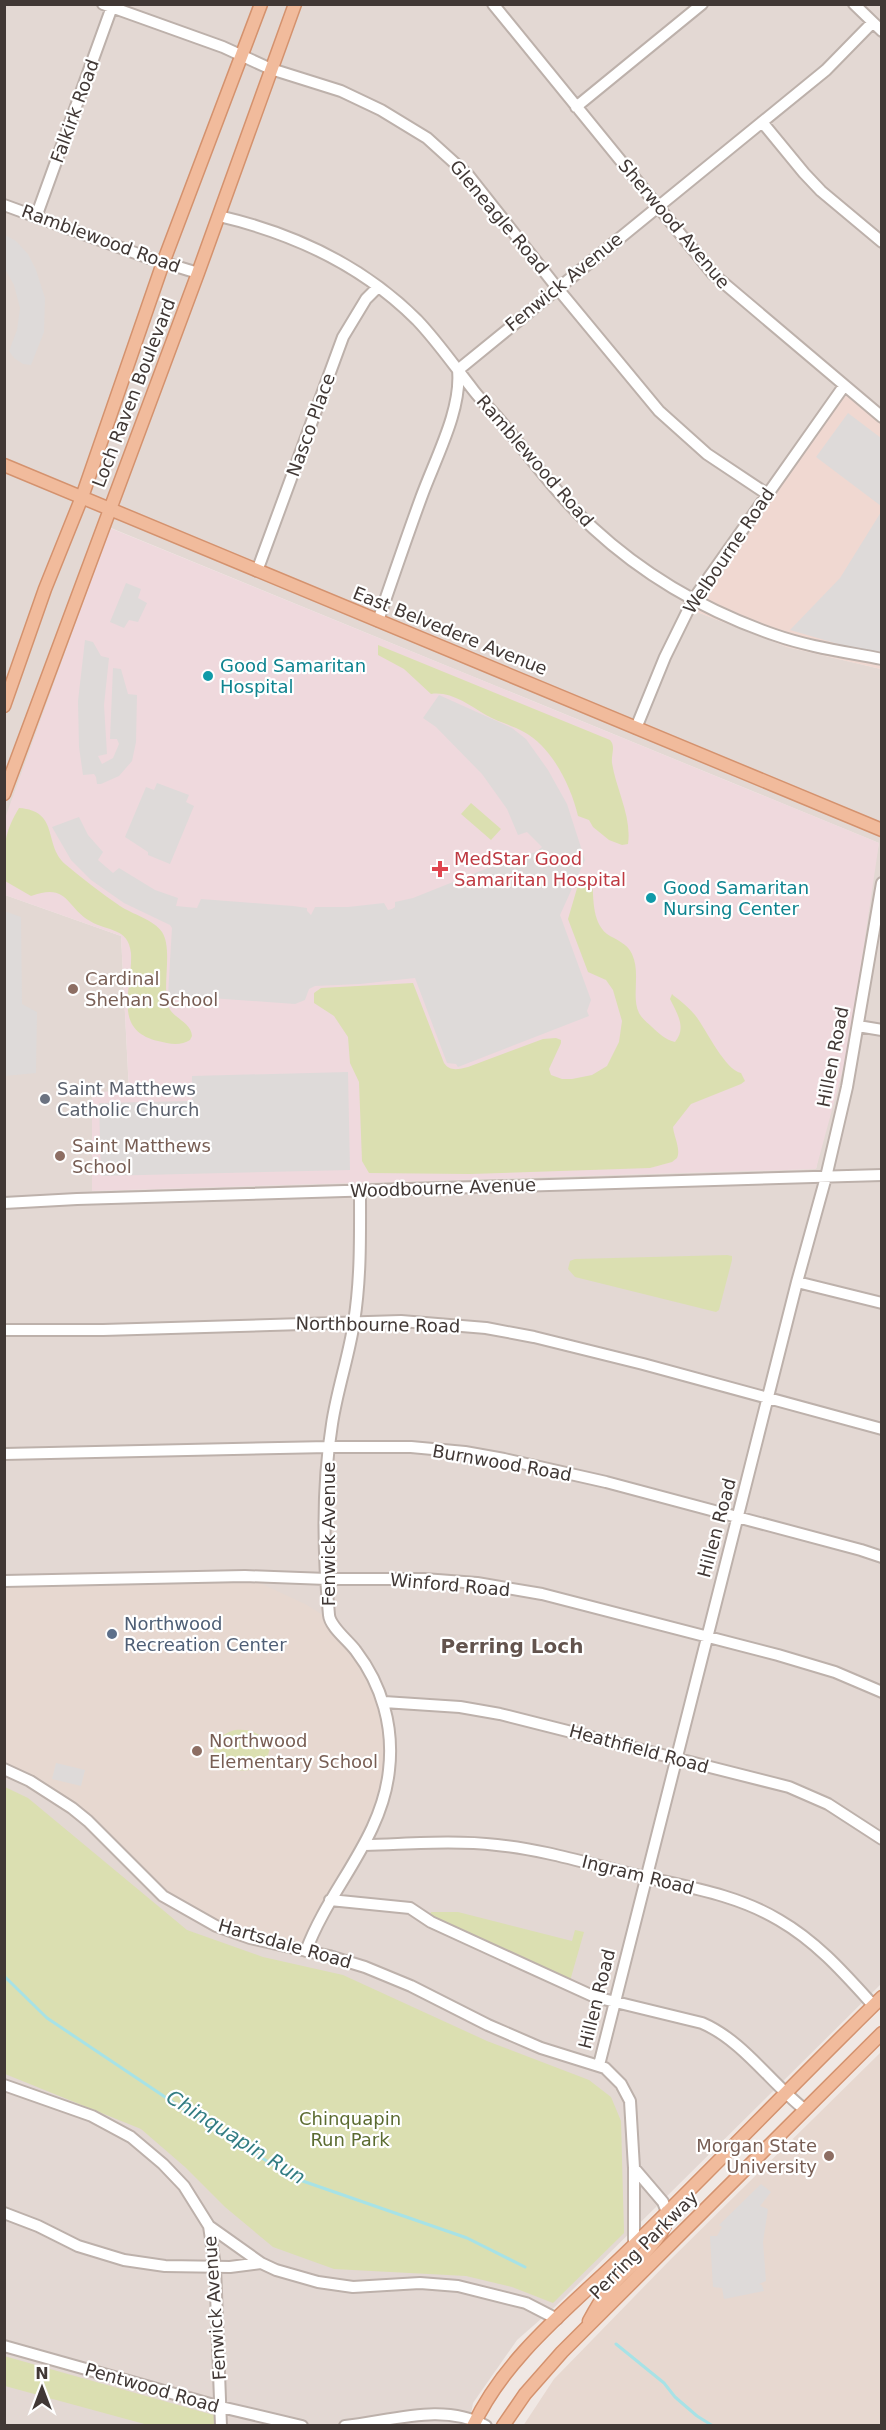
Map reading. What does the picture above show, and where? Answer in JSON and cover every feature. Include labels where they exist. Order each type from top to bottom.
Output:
[{"type":"main road","name":"Loch Raven Boulevard","points":[[4,706],[45,589],[82,497],[164,263],[261,4]]},
{"type":"main road","name":"Loch Raven Boulevard","points":[[6,786],[198,273],[295,4]]},
{"type":"main road","name":"East Belvedere Avenue","points":[[4,465],[882,830]]},
{"type":"main road","name":"Perring Parkway","points":[[634,2246],[877,2001]]},
{"type":"main road","name":"Perring Parkway","points":[[585,2331],[882,2033]]},
{"type":"main road","points":[[503,2426],[525,2394],[562,2352],[585,2331],[597,2306],[610,2287],[662,2233],[668,2220],[667,2212]]},
{"type":"main road","points":[[478,2424],[510,2370],[557,2319],[634,2246]]},
{"type":"street","points":[[576,106],[702,4]]},
{"type":"street","points":[[854,4],[882,32]]},
{"type":"street","name":"Sherwood Avenue","points":[[494,5],[713,274],[882,417]]},
{"type":"street","name":"Gleneagle Road","points":[[109,6],[271,69],[329,87],[364,101],[412,126],[469,176],[558,289],[671,423],[707,454],[767,494]]},
{"type":"street","name":"Falkirk Road","points":[[36,217],[109,6]]},
{"type":"street","name":"Fenwick Avenue","points":[[458,370],[826,70],[873,22]]},
{"type":"street","points":[[762,122],[821,191],[882,242]]},
{"type":"street","name":"Ramblewood Road","points":[[4,205],[164,263],[198,273]]},
{"type":"street","name":"Ramblewood Road","points":[[219,216],[256,226],[308,245],[378,286],[417,321],[545,477],[583,518],[632,560],[668,586],[693,600],[776,636],[882,660]]},
{"type":"street","name":"Nasco Place","points":[[257,571],[343,338],[366,299],[378,286]]},
{"type":"street","points":[[378,621],[408,532],[456,407],[458,370]]},
{"type":"street","name":"Welbourne Road","points":[[636,728],[665,657],[693,600],[844,386]]},
{"type":"street","name":"Hillen Road","points":[[634,2246],[634,2168],[630,2101],[613,2074],[599,2066],[645,1877],[826,1177],[858,1026],[882,883]]},
{"type":"street","points":[[858,1026],[882,1030]]},
{"type":"street","name":"Woodbourne Avenue","points":[[4,1203],[882,1175]]},
{"type":"street","name":"Fenwick Avenue","points":[[306,1951],[330,1900],[365,1845],[380,1811],[389,1771],[389,1733],[384,1702],[366,1665],[329,1619],[327,1579],[326,1486],[329,1447],[334,1409],[354,1322],[361,1259],[360,1190]]},
{"type":"street","points":[[797,1282],[882,1303]]},
{"type":"street","name":"Northbourne Road","points":[[4,1330],[103,1330],[354,1322],[429,1323],[514,1332],[666,1370],[882,1429]]},
{"type":"street","name":"Burnwood Road","points":[[4,1454],[329,1447],[411,1448],[465,1452],[606,1482],[882,1557]]},
{"type":"street","name":"Winford Road","points":[[4,1581],[245,1576],[424,1579],[487,1585],[542,1594],[814,1665],[882,1692]]},
{"type":"street","name":"Heathfield Road","points":[[384,1702],[460,1707],[500,1714],[789,1787],[845,1814],[882,1839]]},
{"type":"street","name":"Hartsdale Road","points":[[4,1769],[46,1791],[80,1814],[163,1896],[186,1911],[240,1935],[306,1951],[389,1976],[541,2048],[599,2066]]},
{"type":"street","name":"Ingram Road","points":[[365,1845],[496,1844],[530,1849],[726,1897],[777,1918],[799,1932],[828,1955],[877,2001]]},
{"type":"street","points":[[330,1900],[410,1908],[431,1922],[595,1997],[702,2023],[716,2029],[804,2109]]},
{"type":"street","points":[[4,2085],[92,2116],[131,2137],[164,2164],[184,2186],[209,2226],[261,2263],[276,2270],[332,2285],[352,2287],[439,2284],[479,2290],[526,2302],[557,2319]]},
{"type":"street","points":[[634,2168],[663,2202],[667,2212]]},
{"type":"street","points":[[4,2213],[38,2226],[78,2246],[109,2256],[165,2266],[244,2266],[261,2263]]},
{"type":"street","name":"Fenwick Avenue","points":[[209,2226],[215,2266],[221,2426]]},
{"type":"street","name":"Pentwood Road","points":[[4,2346],[221,2407],[302,2426]]},
{"type":"street","points":[[345,2426],[419,2415],[462,2415],[478,2424]]},
{"type":"shaded area","points":[[5,5],[881,5],[881,417],[697,612],[787,647],[881,669],[881,1984],[557,2305],[517,2340],[473,2403],[469,2425],[5,2425],[5,895],[121,936],[129,1092],[93,1191],[816,1169],[879,843],[111,528],[5,821]]},
{"type":"shaded area","points":[[5,235],[16,241],[28,254],[45,298],[44,332],[31,365],[23,364],[9,351],[17,330],[20,308],[14,285],[5,269]]},
{"type":"shaded area","points":[[845,387],[881,417],[881,669],[787,647],[697,612]]},
{"type":"shaded area","points":[[848,413],[881,438],[881,506],[816,457]]},
{"type":"shaded area","points":[[881,512],[881,653],[852,648],[790,630],[840,578]]},
{"type":"shaded area","name":"MedStar Good Samaritan Hospital","points":[[110,528],[879,843],[849,1047],[816,1169],[92,1191],[92,1092],[129,1091],[121,936],[5,895],[4,821]]},
{"type":"shaded area","points":[[126,583],[141,589],[138,598],[147,603],[138,622],[129,620],[124,628],[110,622]]},
{"type":"shaded area","points":[[85,640],[93,642],[101,656],[109,658],[104,705],[107,754],[98,756],[102,764],[113,758],[119,744],[117,739],[110,739],[113,668],[121,669],[128,694],[137,695],[136,742],[132,761],[119,776],[101,784],[97,784],[94,774],[83,775],[79,747],[78,701]]},
{"type":"shaded area","points":[[439,695],[512,728],[526,739],[548,770],[567,804],[585,860],[560,915],[591,1000],[587,1011],[589,1016],[458,1067],[456,1064],[447,1063],[415,978],[315,986],[309,989],[305,1000],[295,1004],[168,995],[172,928],[170,925],[124,903],[91,880],[71,860],[52,827],[79,817],[88,835],[103,852],[98,860],[113,873],[119,868],[155,890],[178,898],[176,906],[197,908],[201,899],[307,908],[311,915],[315,907],[348,907],[384,903],[388,910],[392,909],[395,907],[395,902],[413,898],[503,862],[536,852],[542,847],[527,832],[518,835],[507,809],[482,774],[436,727],[423,718]]},
{"type":"shaded area","points":[[157,783],[189,795],[186,802],[194,806],[170,864],[148,855],[148,852],[125,837],[146,787],[154,790]]},
{"type":"shaded area","points":[[4,911],[21,917],[22,1004],[37,1012],[36,1073],[5,1076]]},
{"type":"shaded area","points":[[348,1072],[350,1170],[101,1176],[99,1103],[192,1101],[192,1076]]},
{"type":"shaded area","name":"Northwood Elementary School","points":[[245,1576],[307,1605],[329,1619],[366,1665],[389,1733],[378,1817],[306,1951],[267,1942],[186,1911],[86,1819],[5,1769],[5,1581]]},
{"type":"shaded area","points":[[56,1763],[85,1770],[81,1786],[52,1779]]},
{"type":"shaded area","name":"Morgan State University","points":[[881,2052],[881,2425],[523,2426],[554,2379],[670,2260]]},
{"type":"shaded area","points":[[761,2184],[771,2192],[760,2206],[768,2209],[763,2242],[766,2281],[759,2284],[762,2285],[764,2291],[724,2299],[722,2288],[713,2287],[710,2236],[717,2236],[722,2227],[719,2225]]},
{"type":"green space","points":[[378,645],[610,740],[613,745],[614,773],[628,824],[628,844],[622,845],[609,840],[593,827],[589,820],[578,816],[571,792],[559,768],[552,757],[534,739],[460,700],[446,695],[431,694],[404,669],[378,655]]},
{"type":"green space","points":[[471,803],[501,829],[491,840],[461,814]]},
{"type":"green space","points":[[19,808],[32,810],[46,822],[58,856],[65,864],[113,901],[154,924],[162,932],[167,948],[166,997],[168,1005],[191,1031],[190,1040],[171,1044],[143,1035],[134,1028],[129,1018],[128,1006],[131,953],[126,939],[121,934],[90,921],[60,894],[43,892],[31,896],[5,881],[5,843],[13,818]]},
{"type":"green space","points":[[584,875],[592,877],[594,908],[602,929],[624,944],[635,961],[636,1000],[642,1017],[662,1036],[675,1042],[679,1037],[681,1026],[670,999],[672,994],[695,1015],[722,1057],[741,1073],[745,1081],[691,1104],[673,1127],[678,1147],[677,1158],[672,1162],[650,1168],[470,1174],[369,1173],[362,1161],[359,1082],[350,1063],[348,1037],[334,1016],[314,1003],[314,993],[321,988],[413,983],[444,1063],[449,1068],[468,1067],[543,1039],[556,1038],[561,1040],[561,1043],[549,1069],[551,1075],[562,1079],[572,1079],[592,1075],[607,1066],[619,1042],[622,1021],[613,990],[606,980],[588,972],[568,919],[578,885]]},
{"type":"green space","points":[[732,1256],[732,1260],[719,1310],[716,1312],[575,1277],[568,1269],[570,1261],[575,1259]]},
{"type":"green space","points":[[235,1730],[251,1731],[264,1739],[270,1748],[266,1762],[253,1769],[240,1770],[229,1768],[219,1762],[214,1754],[214,1745],[221,1737]]},
{"type":"green space","name":"Chinquapin Run Park","points":[[5,1787],[28,1798],[187,1930],[263,1957],[343,1975],[487,2041],[589,2080],[611,2097],[621,2121],[624,2233],[553,2303],[512,2287],[466,2276],[334,2269],[273,2247],[225,2207],[185,2167],[141,2129],[5,2074]]},
{"type":"green space","points":[[431,1912],[458,1912],[572,1941],[575,1930],[584,1932],[570,1981],[430,1917]]},
{"type":"green space","points":[[4,2356],[217,2416],[217,2425],[148,2425],[5,2386]]},
{"type":"waterway","name":"Chinquapin Run","points":[[4,1976],[47,2018],[180,2107],[294,2178],[467,2238],[525,2267]]},
{"type":"waterway","name":"Chinquapin Run","points":[[616,2344],[664,2383],[675,2397],[697,2416],[713,2426]]},
{"type":"place","name":"Good Samaritan Hospital","points":[[208,676]]},
{"type":"place","name":"MedStar Good Samaritan Hospital","points":[[440,869]]},
{"type":"place","name":"Good Samaritan Nursing Center","points":[[651,898]]},
{"type":"place","name":"Cardinal Shehan School","points":[[73,989]]},
{"type":"place","name":"Saint Matthews Catholic Church","points":[[45,1099]]},
{"type":"place","name":"Saint Matthews School","points":[[60,1156]]},
{"type":"place","name":"Northwood Recreation Center","points":[[112,1634]]},
{"type":"place","name":"Northwood Elementary School","points":[[197,1751]]},
{"type":"place","name":"Morgan State University","points":[[829,2156]]},
{"type":"district","name":"Perring Loch","points":[[512,1646]]}]
